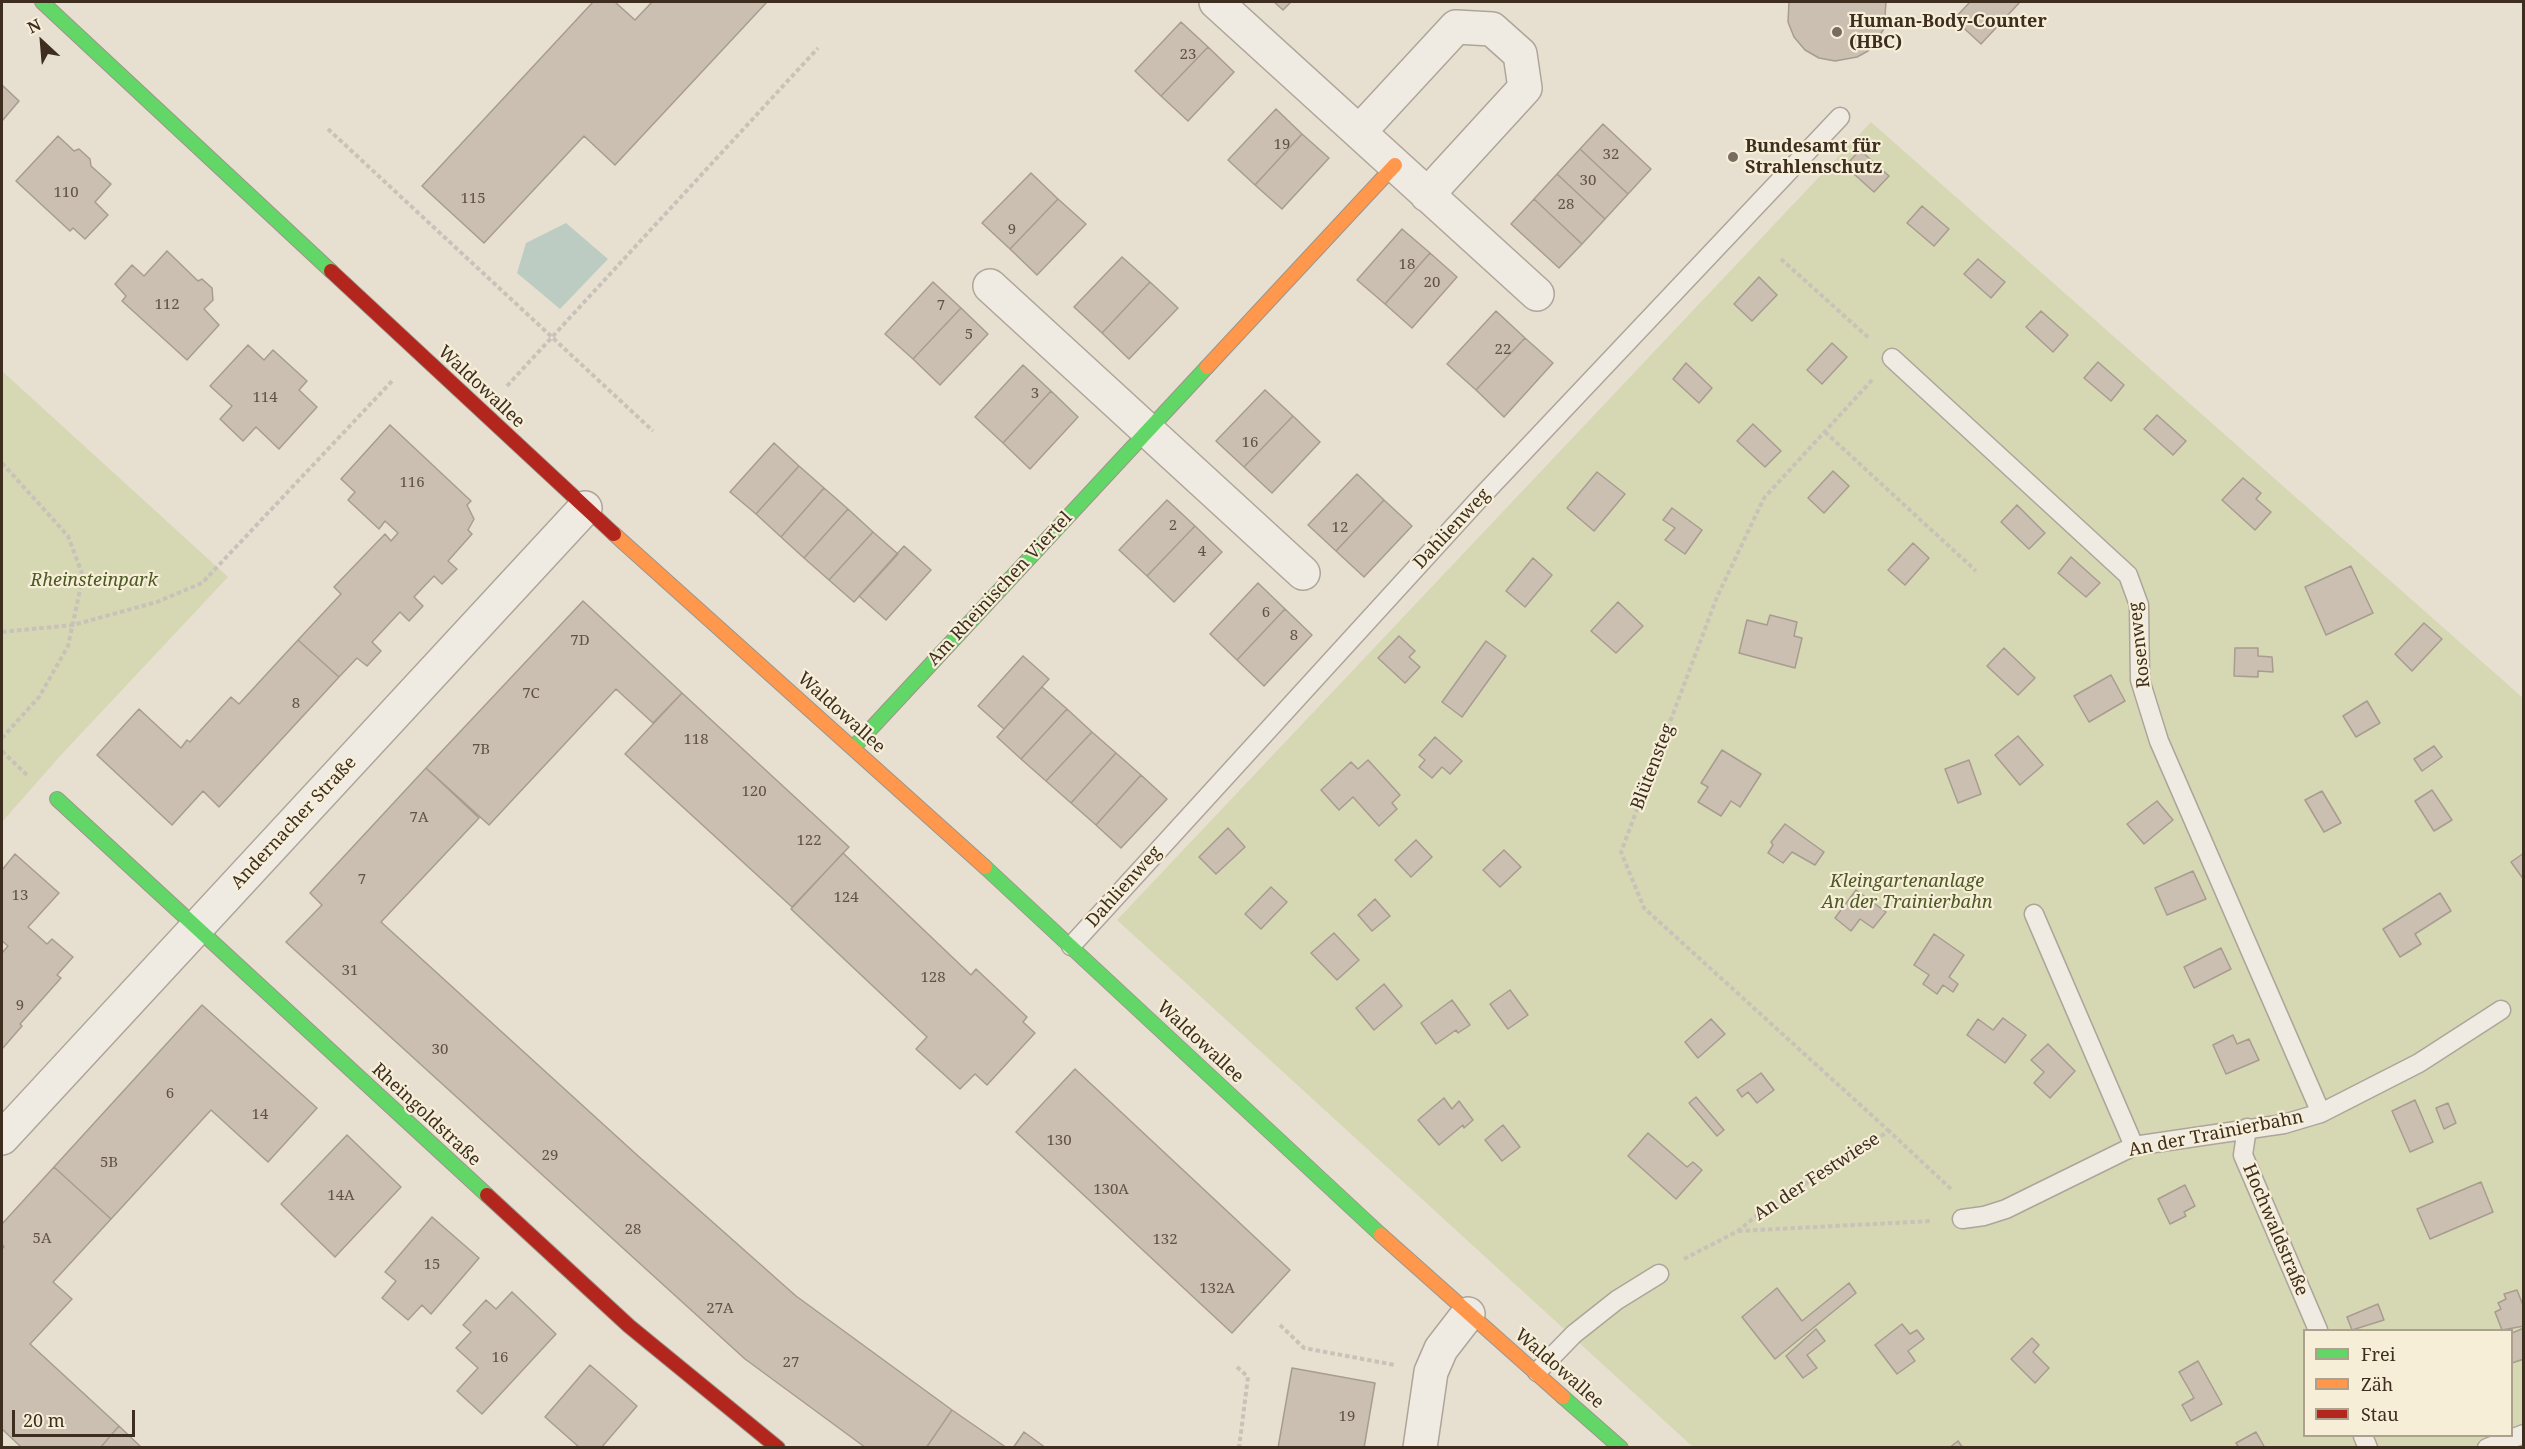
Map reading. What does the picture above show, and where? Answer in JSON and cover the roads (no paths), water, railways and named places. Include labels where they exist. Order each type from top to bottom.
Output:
[{"type":"street","name":"Waldowallee","points":[[42,2],[585,508],[1071,946],[1468,1314],[1537,1372],[1621,1448]]},
{"type":"street","points":[[1216,2],[1537,294]]},
{"type":"street","points":[[1359,132],[1456,27],[1492,29],[1520,54],[1525,88],[1427,195]]},
{"type":"street","name":"Am Rheinischen Viertel","points":[[853,748],[1395,165]]},
{"type":"street","points":[[990,286],[1303,573]]},
{"type":"street","name":"Andernacher Straße","points":[[2,1138],[585,508]]},
{"type":"street","name":"Rheingoldstraße","points":[[57,799],[629,1326],[778,1448]]},
{"type":"street","points":[[1420,1448],[1431,1372],[1442,1349],[1468,1314]]},
{"type":"lane","name":"Dahlienweg","points":[[1071,946],[1479,499],[1840,117]]},
{"type":"lane","name":"Rosenweg","points":[[1892,358],[2128,574],[2139,605],[2140,680],[2159,741],[2322,1113]]},
{"type":"lane","points":[[2034,914],[2134,1146]]},
{"type":"lane","name":"An der Trainierbahn","points":[[1962,1219],[1984,1216],[2006,1209],[2134,1146],[2284,1124],[2322,1113],[2420,1063],[2501,1010]]},
{"type":"lane","name":"Hochwaldstraße","points":[[2247,1128],[2243,1155],[2318,1329]]},
{"type":"lane","points":[[1537,1372],[1574,1334],[1617,1300],[1659,1274]]},
{"type":"lane","points":[[2487,1448],[2523,1434]]},
{"type":"place","name":"Human-Body-Counter (HBC)","points":[[1837,32]]},
{"type":"place","name":"Bundesamt für Strahlenschutz","points":[[1733,157]]},
{"type":"park label","name":"Rheinsteinpark","points":[[94,581]]},
{"type":"park label","name":"Kleingartenanlage An der Trainierbahn","points":[[1907,892]]}]
